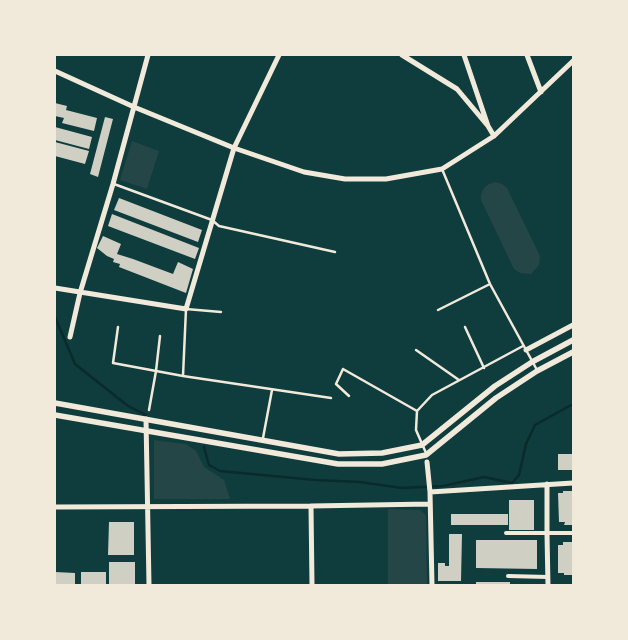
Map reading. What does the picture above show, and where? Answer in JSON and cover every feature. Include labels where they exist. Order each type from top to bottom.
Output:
[{"type":"street","points":[[70,338],[80,293],[113,184],[148,55]]},
{"type":"street","points":[[55,288],[186,309],[234,148],[279,55]]},
{"type":"street","points":[[402,55],[457,89],[494,136]]},
{"type":"street","points":[[464,55],[488,126]]},
{"type":"street","points":[[527,55],[541,92]]},
{"type":"street","points":[[55,71],[134,107],[234,148],[304,172],[345,179],[386,179],[442,170],[494,136],[573,61]]},
{"type":"street","points":[[525,348],[573,325]]},
{"type":"street","points":[[55,403],[339,454],[382,453],[422,445],[495,386],[532,362],[573,340]]},
{"type":"street","points":[[55,415],[338,464],[382,464],[426,455],[496,398],[537,371],[573,352]]},
{"type":"street","points":[[146,419],[149,585]]},
{"type":"street","points":[[427,462],[430,491],[432,585]]},
{"type":"street","points":[[430,491],[573,483]]},
{"type":"street","points":[[547,484],[548,585]]},
{"type":"street","points":[[55,506],[430,504]]},
{"type":"street","points":[[311,506],[312,585]]},
{"type":"street","points":[[506,532],[573,533]]},
{"type":"street","points":[[508,576],[548,576]]},
{"type":"lane","points":[[442,170],[490,284],[537,371]]},
{"type":"lane","points":[[113,184],[212,220],[218,226],[336,252]]},
{"type":"lane","points":[[438,310],[490,284]]},
{"type":"lane","points":[[183,376],[186,309],[221,312]]},
{"type":"lane","points":[[118,327],[113,363],[183,376],[331,398]]},
{"type":"lane","points":[[465,327],[484,368]]},
{"type":"lane","points":[[149,410],[160,336]]},
{"type":"lane","points":[[427,462],[416,430],[417,410],[432,395],[525,348]]},
{"type":"lane","points":[[416,350],[459,380]]},
{"type":"lane","points":[[349,396],[336,384],[343,369],[417,410]]},
{"type":"lane","points":[[262,440],[272,390]]},
{"type":"shaded area","points":[[132,141],[159,151],[147,189],[120,180]]},
{"type":"shaded area","points":[[495,182],[507,188],[540,256],[539,265],[531,274],[520,273],[514,269],[481,200],[484,188],[488,184]]},
{"type":"shaded area","points":[[154,440],[186,444],[196,451],[204,467],[224,480],[230,499],[154,499]]},
{"type":"shaded area","points":[[388,509],[420,510],[426,515],[427,585],[388,585]]},
{"type":"building","points":[[55,103],[67,106],[66,110],[97,118],[94,131],[62,123],[64,118],[55,116]]},
{"type":"building","points":[[105,117],[113,119],[98,177],[90,174]]},
{"type":"building","points":[[55,127],[92,137],[89,149],[55,140]]},
{"type":"building","points":[[55,142],[89,151],[85,164],[55,156]]},
{"type":"building","points":[[119,198],[202,230],[198,242],[114,210]]},
{"type":"building","points":[[112,214],[199,248],[195,259],[108,226]]},
{"type":"building","points":[[103,236],[121,244],[117,254],[173,274],[178,262],[193,269],[186,293],[119,267],[120,264],[113,262],[114,259],[97,248]]},
{"type":"building","points":[[558,454],[573,454],[573,470],[558,470]]},
{"type":"building","points":[[563,491],[573,491],[573,525],[564,525],[565,522],[559,522],[558,493],[563,493]]},
{"type":"building","points":[[509,500],[534,500],[534,530],[509,530]]},
{"type":"building","points":[[451,514],[508,514],[508,525],[451,525]]},
{"type":"building","points":[[109,522],[134,522],[134,555],[108,555]]},
{"type":"building","points":[[449,534],[462,534],[461,581],[438,581],[438,563],[445,563],[445,566],[449,566]]},
{"type":"building","points":[[476,540],[537,540],[537,569],[476,568]]},
{"type":"building","points":[[563,542],[573,542],[573,575],[558,573],[558,545],[563,545]]},
{"type":"building","points":[[109,562],[135,562],[135,585],[109,585]]},
{"type":"building","points":[[55,572],[75,573],[75,585],[55,585]]},
{"type":"building","points":[[81,572],[106,572],[106,585],[81,585]]},
{"type":"building","points":[[476,582],[510,582],[510,585],[476,585]]},
{"type":"waterway","points":[[55,317],[75,364],[128,406],[146,415]]},
{"type":"waterway","points":[[204,447],[209,465],[220,471],[315,480],[360,482],[402,488],[443,486],[484,477],[512,483],[519,475],[526,444],[535,425],[573,404]]}]
